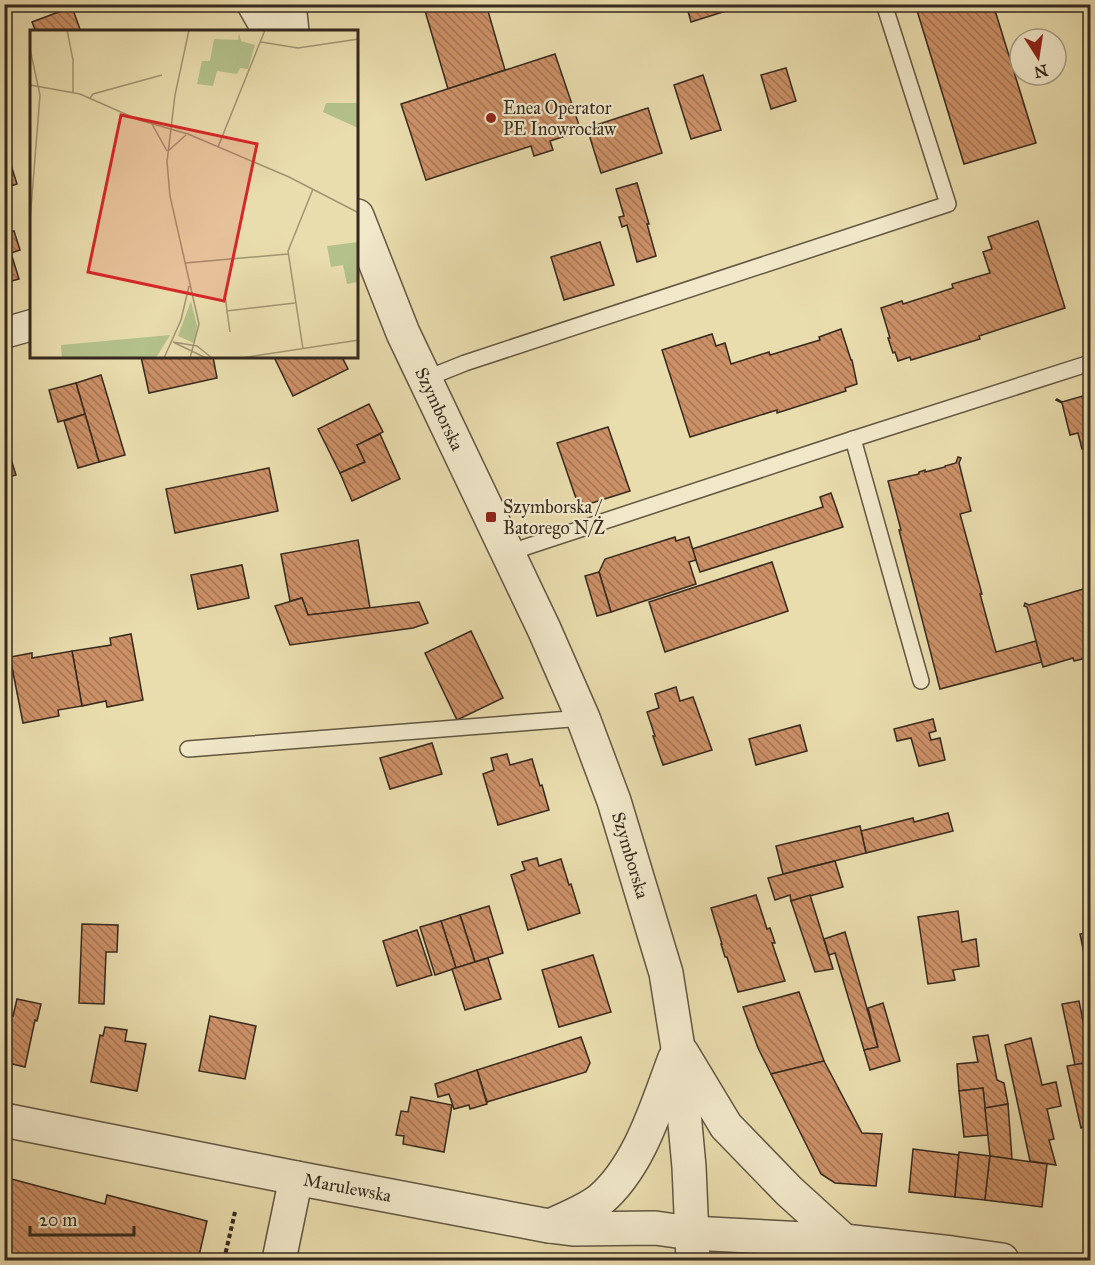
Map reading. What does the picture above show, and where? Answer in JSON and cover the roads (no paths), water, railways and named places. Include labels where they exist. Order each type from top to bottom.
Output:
[{"type":"street","points":[[254,4],[269,30]]},
{"type":"street","points":[[289,4],[292,30]]},
{"type":"street","name":"Szymborska","points":[[358,222],[404,333],[583,718],[614,801],[666,973],[678,1048],[689,1167],[692,1247]]},
{"type":"street","points":[[4,333],[30,326]]},
{"type":"street","points":[[549,1226],[600,1200],[628,1168],[645,1136],[678,1048]]},
{"type":"street","points":[[678,1048],[726,1126],[789,1191],[844,1241]]},
{"type":"street","name":"Marulewska","points":[[4,1120],[549,1226],[573,1229],[655,1228],[692,1247]]},
{"type":"street","points":[[279,1260],[296,1178]]},
{"type":"street","points":[[692,1247],[844,1241],[1002,1260]]},
{"type":"lane","points":[[425,379],[487,356],[948,204],[884,4]]},
{"type":"lane","points":[[508,553],[1090,363]]},
{"type":"lane","points":[[853,439],[921,681]]},
{"type":"lane","points":[[188,748],[583,718]]},
{"type":"place","name":"Enea Operator PE Inowrocław","points":[[491,118]]},
{"type":"place","name":"Szymborska / Batorego N/Ż","points":[[491,517]]}]
